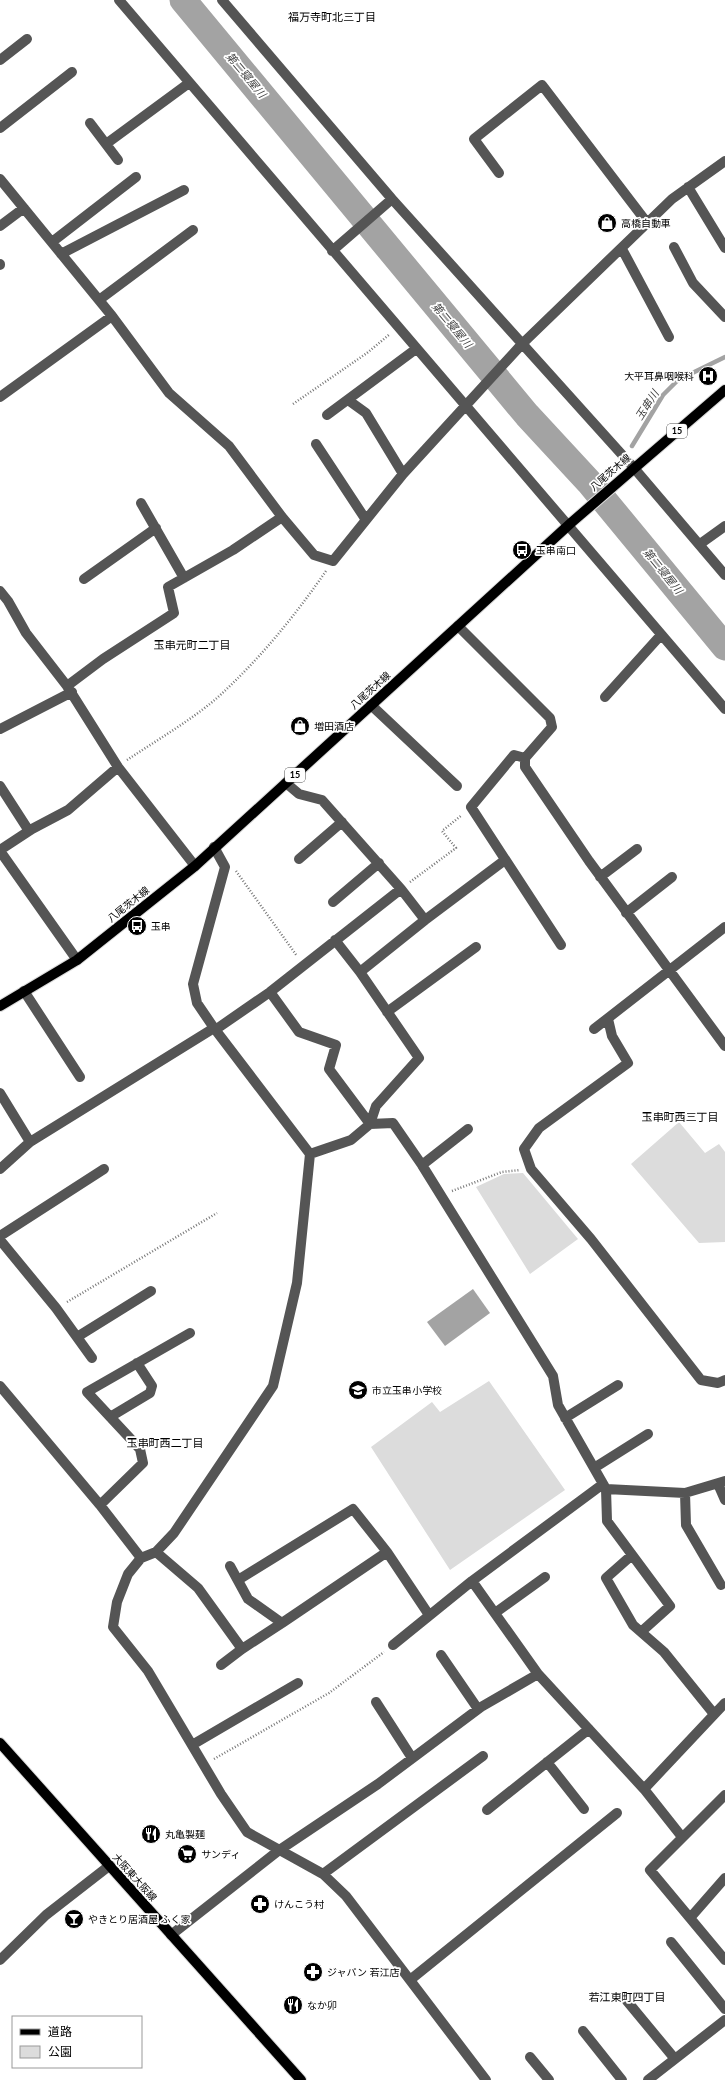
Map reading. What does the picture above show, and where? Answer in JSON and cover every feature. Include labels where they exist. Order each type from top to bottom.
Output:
[{"type":"main road","name":"八尾茨木線","points":[[0,1006],[76,960],[195,866],[214,847],[570,524],[725,390]]},
{"type":"main road","name":"大阪東大阪線","points":[[0,1743],[301,2080]]},
{"type":"street","points":[[119,0],[464,405],[570,524],[660,636],[725,709]]},
{"type":"street","points":[[222,0],[392,200],[522,344],[725,574]]},
{"type":"street","points":[[0,60],[28,39]]},
{"type":"street","points":[[0,128],[72,72]]},
{"type":"street","points":[[106,144],[189,83]]},
{"type":"street","points":[[499,173],[474,139],[542,85],[648,224]]},
{"type":"street","points":[[90,123],[118,160]]},
{"type":"street","points":[[0,179],[112,316],[169,393],[229,446],[282,517],[314,555],[333,561],[403,474],[464,405],[522,344],[648,224],[672,199],[725,160]]},
{"type":"street","points":[[52,242],[136,177]]},
{"type":"street","points":[[688,187],[725,248]]},
{"type":"street","points":[[62,254],[184,190]]},
{"type":"street","points":[[332,251],[392,200]]},
{"type":"street","points":[[0,226],[24,208]]},
{"type":"street","points":[[99,300],[193,230]]},
{"type":"street","points":[[674,247],[693,282],[725,317]]},
{"type":"street","points":[[622,249],[669,337]]},
{"type":"street","points":[[0,397],[112,316]]},
{"type":"street","points":[[327,415],[416,349]]},
{"type":"street","points":[[348,400],[366,413],[403,474]]},
{"type":"street","points":[[316,444],[366,520]]},
{"type":"street","points":[[141,503],[184,578]]},
{"type":"street","points":[[0,729],[69,689],[103,659],[174,613],[168,587],[234,550],[282,517]]},
{"type":"street","points":[[700,544],[725,526]]},
{"type":"street","points":[[84,579],[156,528]]},
{"type":"street","points":[[0,591],[8,601],[26,633],[69,689],[118,767],[195,866]]},
{"type":"street","points":[[458,626],[550,718],[552,727],[525,758],[525,767],[600,877],[725,1046]]},
{"type":"street","points":[[605,697],[660,636]]},
{"type":"street","points":[[371,705],[457,786]]},
{"type":"street","points":[[525,758],[514,756],[471,807],[561,944]]},
{"type":"street","points":[[76,960],[0,850],[29,831],[68,810],[118,767]]},
{"type":"street","points":[[286,783],[299,794],[322,800],[379,863],[425,920]]},
{"type":"street","points":[[0,786],[29,831]]},
{"type":"street","points":[[299,859],[342,822]]},
{"type":"street","points":[[214,847],[225,867],[194,984],[197,1002],[214,1029],[310,1154],[297,1283],[273,1386],[174,1533],[156,1552],[141,1558],[128,1574],[118,1602],[113,1627],[148,1671],[203,1765],[247,1832],[278,1851],[323,1874],[346,1896],[486,2080]]},
{"type":"street","points":[[600,877],[637,849]]},
{"type":"street","points":[[360,972],[425,920],[505,860]]},
{"type":"street","points":[[333,902],[379,863]]},
{"type":"street","points":[[626,913],[672,877]]},
{"type":"street","points":[[0,1169],[30,1142],[214,1029],[270,992],[401,889]]},
{"type":"street","points":[[594,1030],[725,927]]},
{"type":"street","points":[[310,1154],[351,1140],[370,1124],[376,1106],[419,1058],[360,972],[335,940]]},
{"type":"street","points":[[387,1012],[476,948]]},
{"type":"street","points":[[24,991],[80,1077]]},
{"type":"street","points":[[270,992],[299,1032],[336,1045],[329,1070],[370,1124]]},
{"type":"street","points":[[608,1019],[612,1036],[628,1063],[539,1128],[524,1150],[531,1169],[591,1238],[700,1380],[718,1382],[725,1380]]},
{"type":"street","points":[[0,1093],[30,1142]]},
{"type":"street","points":[[370,1124],[393,1123],[422,1165],[553,1376],[558,1406],[605,1486],[607,1521],[670,1606],[641,1632]]},
{"type":"street","points":[[422,1165],[468,1129]]},
{"type":"street","points":[[0,1236],[104,1168]]},
{"type":"street","points":[[0,1240],[56,1308],[92,1358]]},
{"type":"street","points":[[77,1337],[151,1291]]},
{"type":"street","points":[[100,1505],[143,1463],[140,1449],[87,1392],[190,1333]]},
{"type":"street","points":[[110,1417],[150,1393],[152,1386],[137,1363]]},
{"type":"street","points":[[565,1418],[618,1385]]},
{"type":"street","points":[[0,1386],[100,1505],[141,1558]]},
{"type":"street","points":[[594,1468],[648,1434]]},
{"type":"street","points":[[393,1645],[472,1581],[605,1486],[685,1493],[722,1482],[725,1500]]},
{"type":"street","points":[[685,1493],[686,1525],[721,1585]]},
{"type":"street","points":[[238,1580],[353,1509],[387,1552],[429,1615]]},
{"type":"street","points":[[156,1552],[198,1588],[242,1649]]},
{"type":"street","points":[[221,1665],[242,1649],[387,1552]]},
{"type":"street","points":[[632,1555],[606,1578],[633,1625],[664,1652],[714,1714]]},
{"type":"street","points":[[230,1566],[248,1599],[282,1623]]},
{"type":"street","points":[[495,1613],[545,1576]]},
{"type":"street","points":[[472,1581],[538,1674],[644,1790],[682,1837]]},
{"type":"street","points":[[441,1654],[478,1709]]},
{"type":"street","points":[[171,1934],[278,1851],[378,1784],[478,1709],[538,1674]]},
{"type":"street","points":[[192,1745],[298,1683]]},
{"type":"street","points":[[376,1702],[412,1758]]},
{"type":"street","points":[[644,1790],[725,1702]]},
{"type":"street","points":[[487,1810],[589,1729]]},
{"type":"street","points":[[323,1874],[483,1756]]},
{"type":"street","points":[[547,1762],[584,1808]]},
{"type":"street","points":[[725,1795],[650,1870],[725,1960]]},
{"type":"street","points":[[410,1980],[617,1813]]},
{"type":"street","points":[[0,1960],[46,1915],[109,1866]]},
{"type":"street","points":[[690,1918],[725,1878]]},
{"type":"street","points":[[671,1942],[725,2009]]},
{"type":"street","points":[[627,2001],[675,2059]]},
{"type":"street","points":[[648,2080],[725,2020]]},
{"type":"street","points":[[583,2031],[622,2080]]},
{"type":"street","points":[[530,2057],[548,2080]]},
{"type":"path","points":[[293,404],[367,353],[398,328]]},
{"type":"path","points":[[118,767],[216,698],[255,660],[300,609],[333,561]]},
{"type":"path","points":[[401,889],[456,848],[442,831],[471,807]]},
{"type":"path","points":[[234,867],[304,965]]},
{"type":"path","points":[[441,1196],[502,1172],[531,1169]]},
{"type":"path","points":[[56,1308],[217,1213]]},
{"type":"path","points":[[203,1765],[329,1693],[393,1645]]},
{"type":"green space","points":[[679,1122],[705,1153],[719,1144],[725,1152],[725,1242],[699,1243],[631,1164]]},
{"type":"green space","points":[[523,1173],[578,1239],[530,1274],[476,1187],[504,1174]]},
{"type":"green space","points":[[489,1381],[565,1490],[450,1570],[371,1447],[432,1402],[440,1412]]},
{"type":"shaded area","points":[[473,1289],[490,1313],[445,1346],[427,1322]]},
{"type":"waterway","name":"第二寝屋川","points":[[183,0],[527,415],[589,482],[725,647]]},
{"type":"waterway","name":"玉串川","points":[[632,446],[663,395],[678,380],[725,357]]},
{"type":"place","name":"高橋自動車","points":[[607,223]]},
{"type":"place","name":"大平耳鼻咽喉科","points":[[708,376]]},
{"type":"place","name":"玉串南口","points":[[522,550]]},
{"type":"place","name":"増田酒店","points":[[300,726]]},
{"type":"place","name":"玉串","points":[[137,926]]},
{"type":"place","name":"市立玉串小学校","points":[[358,1390]]},
{"type":"place","name":"丸亀製麺","points":[[151,1834]]},
{"type":"place","name":"サンディ","points":[[187,1854]]},
{"type":"place","name":"けんこう村","points":[[260,1904]]},
{"type":"place","name":"やきとり居酒屋 ふく家","points":[[74,1919]]},
{"type":"place","name":"ジャパン 若江店","points":[[313,1972]]},
{"type":"place","name":"なか卯","points":[[293,2005]]},
{"type":"district","name":"福万寺町北三丁目","points":[[332,17]]},
{"type":"district","name":"玉串元町二丁目","points":[[192,645]]},
{"type":"district","name":"玉串町西三丁目","points":[[680,1117]]},
{"type":"district","name":"玉串町西二丁目","points":[[165,1443]]},
{"type":"district","name":"若江東町四丁目","points":[[627,1997]]}]
